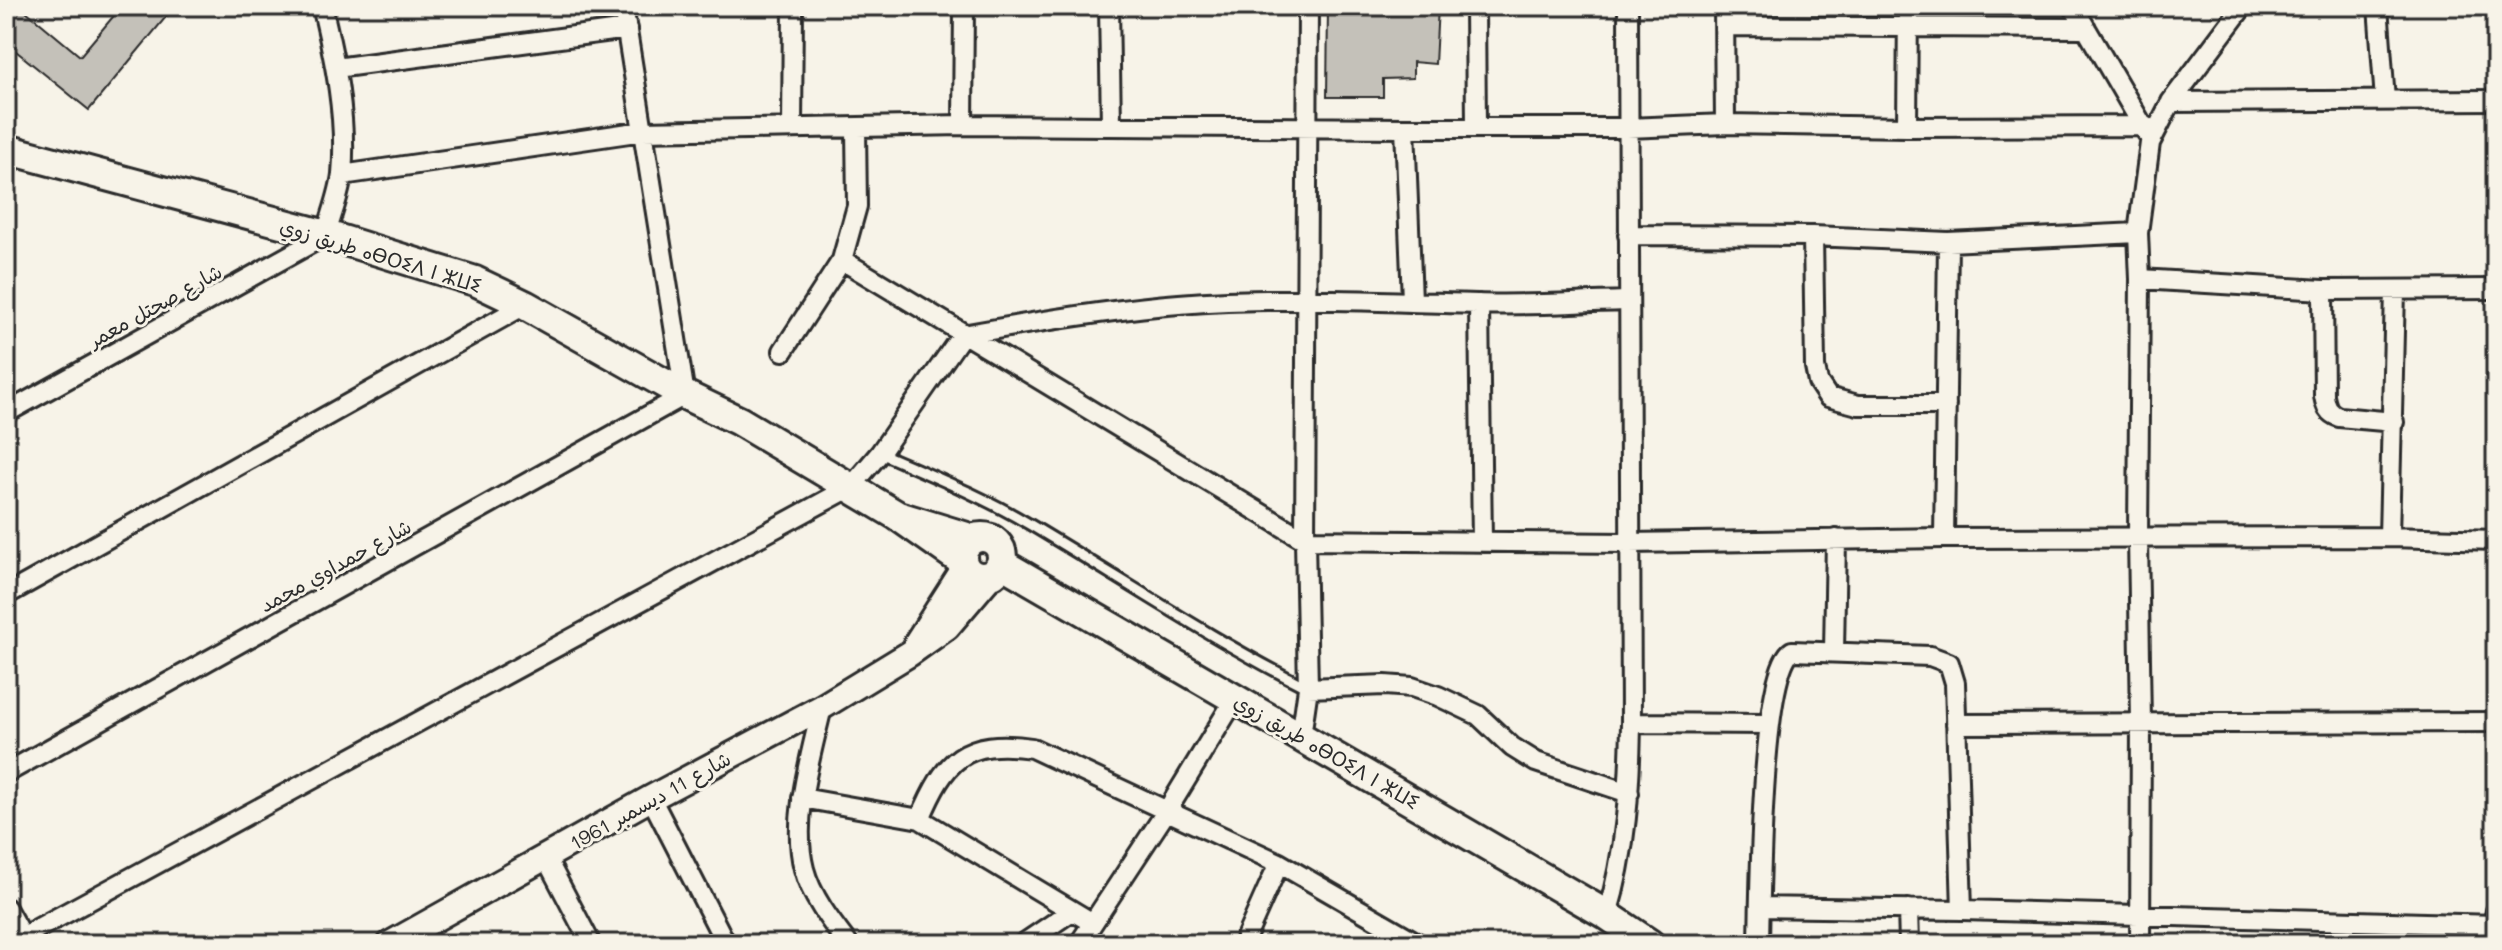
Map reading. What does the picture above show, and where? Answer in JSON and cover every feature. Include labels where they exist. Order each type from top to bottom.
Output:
[{"type":"main road","name":"طريق زوي ⴰⴱⵔⵉⴷ ⵏ ⵣⵡⵉ","points":[[6,149],[326,235],[475,281],[525,305],[685,395],[739,421],[967,556],[986,537],[997,544],[1002,556],[997,568],[1301,736],[1607,915],[1650,944]]},
{"type":"main road","points":[[909,654],[967,556]]},
{"type":"main road","name":"شارع 11 ديسمبر 1961","points":[[390,944],[651,798],[822,707],[909,654],[947,627],[997,568]]},
{"type":"street","points":[[322,6],[336,68],[342,175],[326,235]]},
{"type":"street","points":[[623,6],[685,395]]},
{"type":"street","points":[[792,128],[793,6]]},
{"type":"street","points":[[963,125],[964,6]]},
{"type":"street","points":[[1109,6],[1111,125]]},
{"type":"street","points":[[1301,736],[1308,688],[1305,540],[1308,6]]},
{"type":"street","points":[[1475,6],[1476,127]]},
{"type":"street","points":[[1607,915],[1618,880],[1629,793],[1631,723],[1628,6]]},
{"type":"street","points":[[1724,6],[1725,124]]},
{"type":"street","points":[[1907,127],[1908,6]]},
{"type":"street","points":[[2073,6],[2148,134]]},
{"type":"street","points":[[2140,944],[2138,233],[2148,134],[2243,6]]},
{"type":"street","points":[[2378,6],[2385,101]]},
{"type":"street","points":[[1725,26],[2086,28]]},
{"type":"street","points":[[336,68],[627,29]]},
{"type":"street","points":[[2171,102],[2496,100]]},
{"type":"street","points":[[342,175],[643,131],[963,125],[1627,128],[1725,124],[2148,134]]},
{"type":"street","points":[[1405,128],[1412,300]]},
{"type":"street","points":[[783,351],[842,260],[857,206],[856,129]]},
{"type":"street","points":[[1628,235],[1813,236],[1948,242],[2138,233]]},
{"type":"street","name":"شارع صحتل معمر","points":[[6,413],[326,235]]},
{"type":"street","points":[[1813,236],[1815,367],[1818,382],[1828,397],[1858,405],[1946,405]]},
{"type":"street","points":[[1944,538],[1948,242]]},
{"type":"street","points":[[842,260],[1305,540],[1629,543],[2138,537],[2496,540]]},
{"type":"street","points":[[2140,279],[2323,290],[2496,289]]},
{"type":"street","points":[[2323,290],[2324,396],[2327,409],[2339,417],[2394,422]]},
{"type":"street","points":[[2389,537],[2395,290]]},
{"type":"street","points":[[6,908],[19,942],[851,487],[880,453],[962,335],[1053,318],[1180,304],[1308,300],[1412,300],[1479,304],[1629,301]]},
{"type":"street","points":[[1479,304],[1482,542]]},
{"type":"street","points":[[6,595],[525,305]]},
{"type":"street","name":"شارع حمداوي محمد","points":[[6,773],[685,395]]},
{"type":"street","points":[[1834,651],[1836,539]]},
{"type":"street","points":[[1759,944],[1768,724],[1781,665],[1787,653],[1803,649],[1930,656],[1949,663],[1955,683],[1962,910]]},
{"type":"street","points":[[1308,688],[1412,687],[1478,715],[1512,747],[1536,762],[1629,793]]},
{"type":"street","points":[[1079,944],[1168,809],[1235,699]]},
{"type":"street","points":[[822,707],[802,798],[803,867],[809,884],[848,944]]},
{"type":"street","points":[[1956,724],[2496,722]]},
{"type":"street","points":[[1631,723],[1768,724]]},
{"type":"street","points":[[920,819],[938,778],[952,762],[975,749],[1003,744],[1032,748],[1279,863],[1419,944]]},
{"type":"street","points":[[651,798],[726,944]]},
{"type":"street","points":[[802,798],[920,819],[1091,922]]},
{"type":"street","points":[[546,858],[590,943]]},
{"type":"street","points":[[1243,944],[1279,863]]},
{"type":"street","points":[[1760,907],[2141,916],[2493,933]]},
{"type":"street","points":[[1908,909],[1909,944]]},
{"type":"street","points":[[1023,944],[1072,911]]},
{"type":"lane","points":[[880,453],[987,501],[1029,524],[1239,653],[1308,688]]},
{"type":"building","points":[[6,6],[20,6],[80,56],[122,6],[175,6],[89,110],[6,43]]},
{"type":"building","points":[[1328,6],[1438,6],[1435,64],[1413,62],[1413,78],[1383,79],[1383,97],[1327,97]]}]
